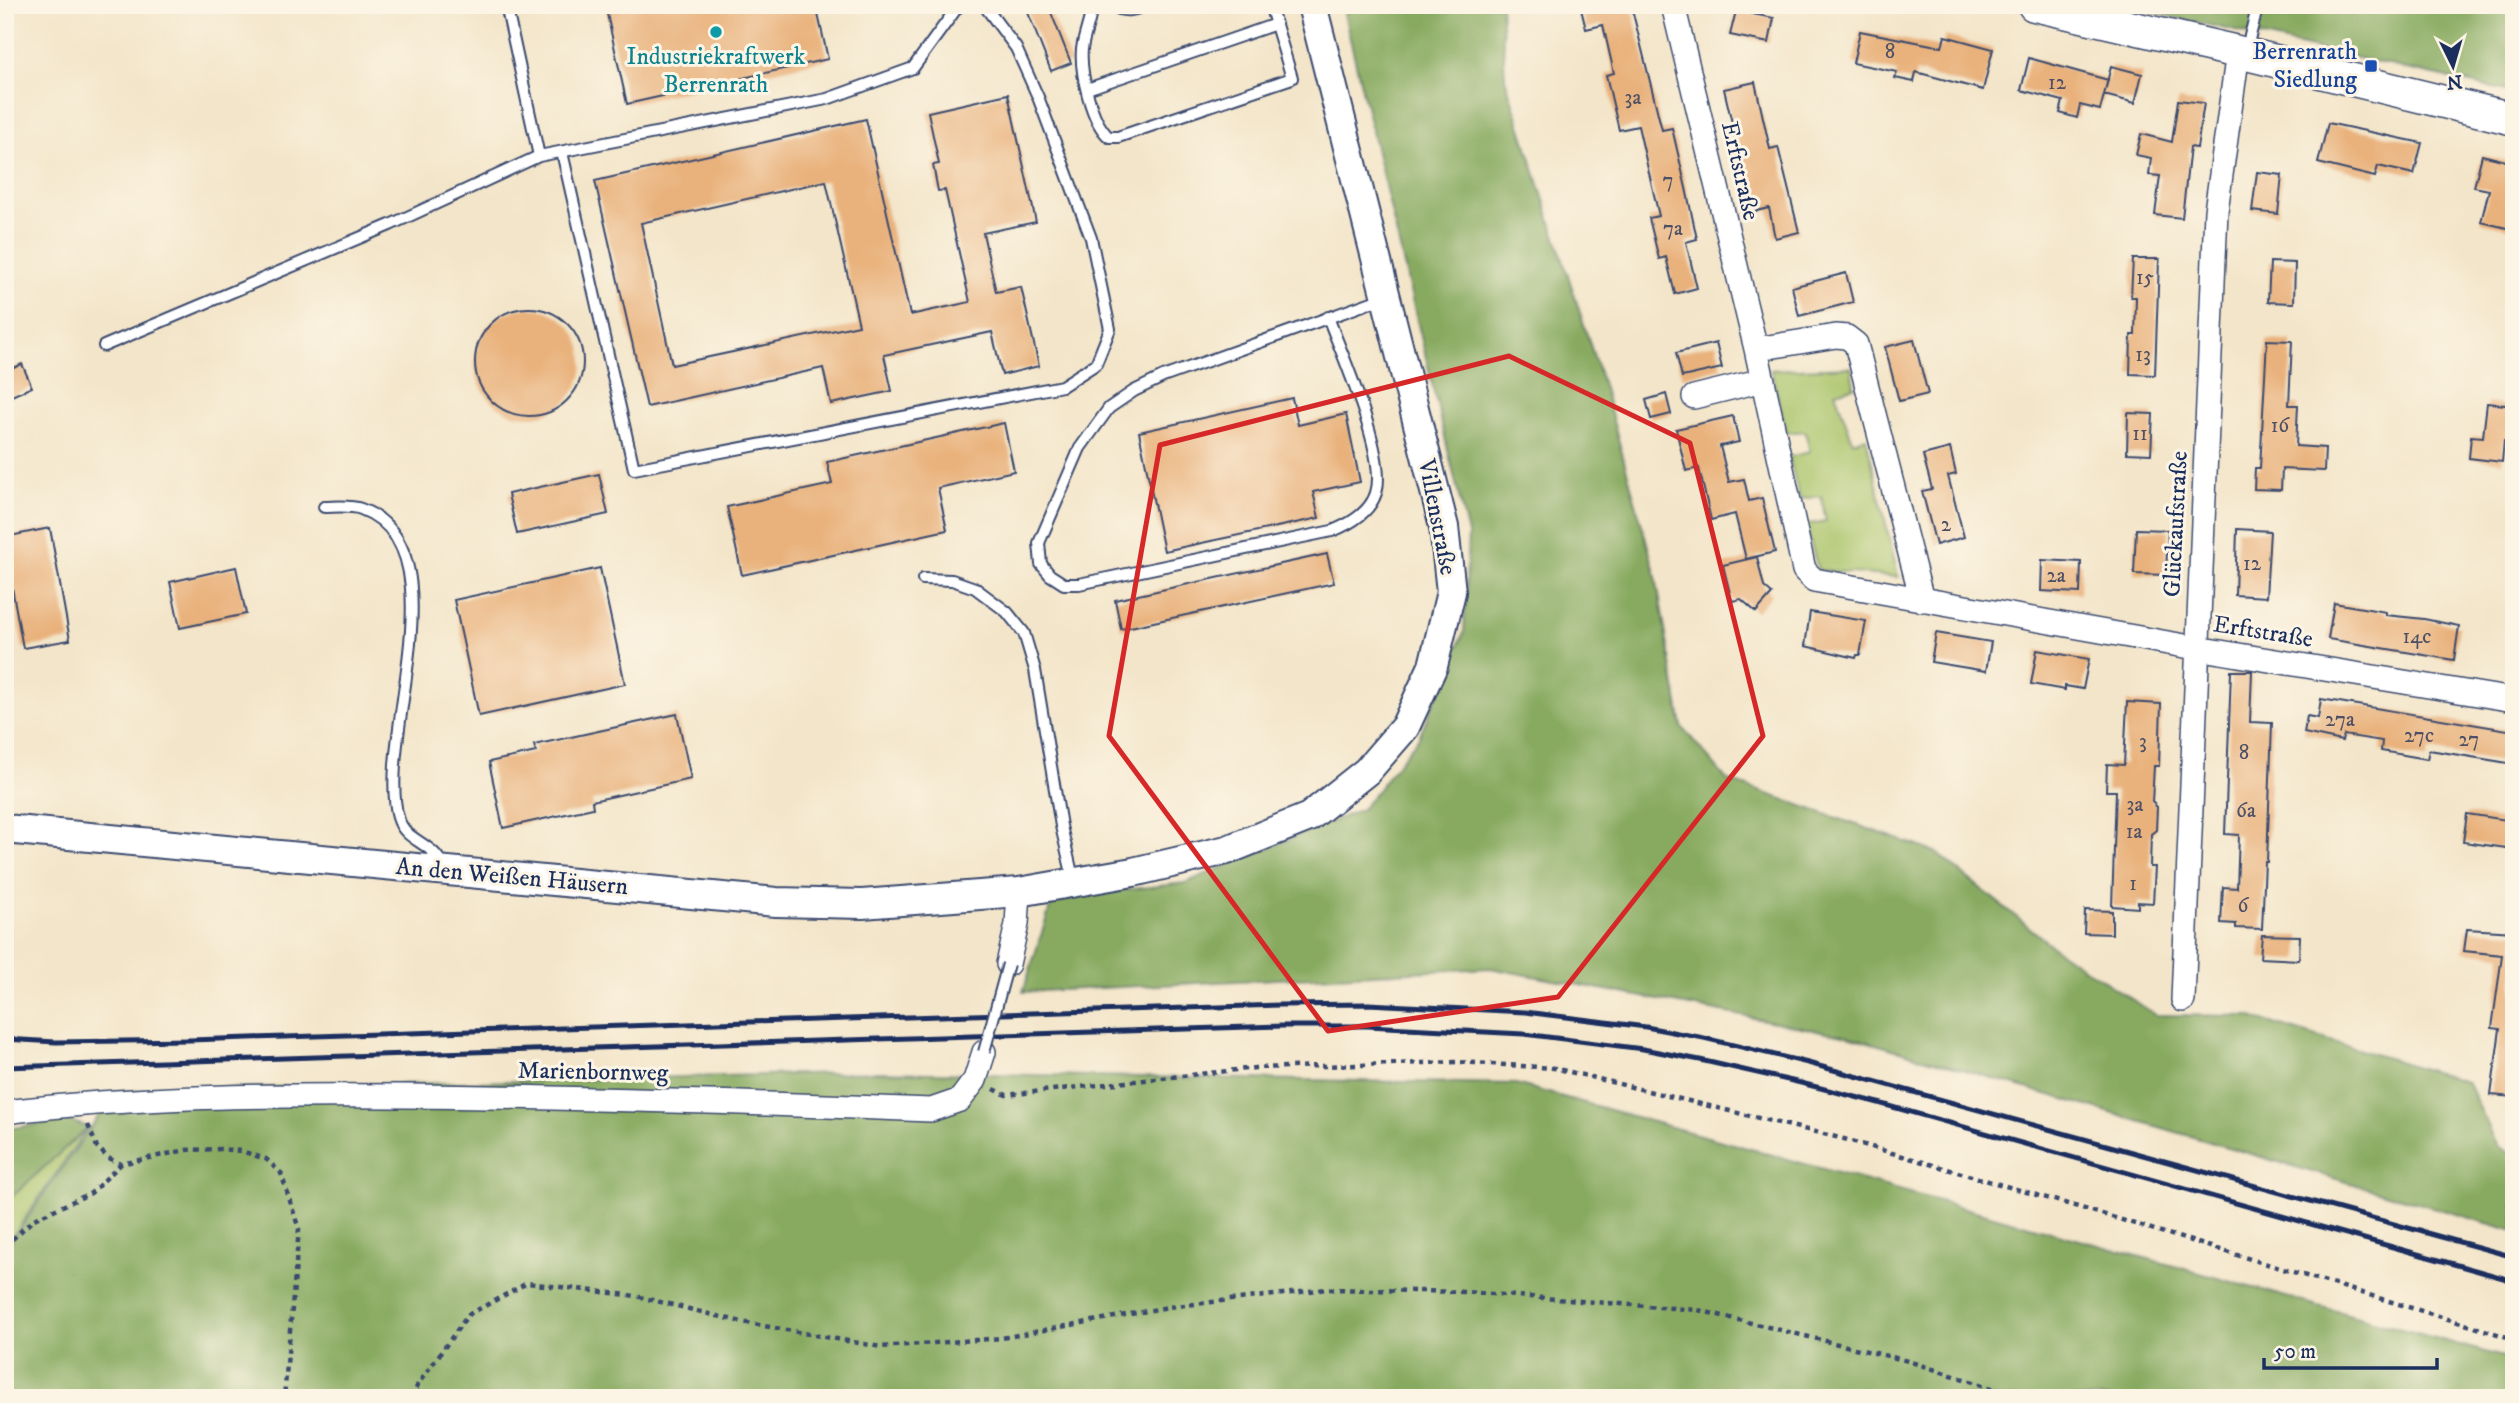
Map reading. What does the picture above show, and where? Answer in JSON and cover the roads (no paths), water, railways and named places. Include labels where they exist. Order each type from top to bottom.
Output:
[{"type":"main road","points":[[2034,5],[2242,52],[2514,119]]},
{"type":"street","name":"Villenstraße","points":[[1019,892],[1133,872],[1227,850],[1309,817],[1367,771],[1405,727],[1433,666],[1451,592],[1444,527],[1312,5]]},
{"type":"street","name":"Erftstraße","points":[[1673,5],[1756,349],[1804,570],[1814,580],[2196,648],[2514,700]]},
{"type":"street","name":"Glückaufstraße","points":[[2183,1000],[2216,211],[2242,52]]},
{"type":"street","points":[[1756,349],[1836,336],[1847,337],[1856,344],[1922,600]]},
{"type":"street","points":[[1694,397],[1763,380]]},
{"type":"street","name":"An den Weißen Häusern","points":[[5,829],[776,901],[863,904],[1019,892]]},
{"type":"street","name":"Marienbornweg","points":[[1009,964],[1017,924],[1019,892]]},
{"type":"street","name":"Marienbornweg","points":[[5,1112],[80,1103],[271,1095],[567,1097],[931,1110],[960,1100],[975,1080],[985,1052]]},
{"type":"lane","points":[[506,5],[539,156]]},
{"type":"lane","points":[[104,346],[404,219],[539,156],[827,99],[912,68],[959,5]]},
{"type":"lane","points":[[562,152],[634,469],[1062,386],[1096,364],[1110,329],[1091,238],[1038,97],[1016,48],[984,5]]},
{"type":"lane","points":[[1092,5],[1082,49],[1087,89],[1102,131],[1109,137],[1118,137],[1292,78],[1270,5]]},
{"type":"lane","points":[[1112,5],[1120,11],[1132,11],[1148,5]]},
{"type":"lane","points":[[2242,52],[2258,5]]},
{"type":"lane","points":[[1087,89],[1276,24]]},
{"type":"lane","points":[[1328,317],[1367,422],[1379,474],[1372,503],[1349,525],[1332,531],[1079,584],[1064,584],[1050,575],[1041,564],[1039,543],[1080,448],[1109,408],[1134,391],[1163,377],[1328,317],[1386,298]]},
{"type":"lane","points":[[324,507],[358,508],[379,518],[394,533],[404,554],[413,602],[396,765],[395,803],[402,829],[434,853],[448,871]]},
{"type":"lane","points":[[923,579],[952,580],[975,588],[1007,612],[1024,633],[1035,670],[1061,826],[1074,882]]},
{"type":"lane","name":"Marienbornweg","points":[[985,1052],[1009,964]]},
{"type":"railway","points":[[5,1039],[56,1042],[190,1040],[1280,1005],[1368,1004],[1525,1012],[1646,1027],[1808,1063],[2514,1257]]},
{"type":"railway","points":[[5,1067],[1282,1026],[1367,1026],[1524,1034],[1643,1049],[1801,1083],[2514,1281]]},
{"type":"place","name":"Industriekraftwerk Berrenrath","points":[[716,32]]},
{"type":"place","name":"Berrenrath Siedlung","points":[[2371,66]]}]
